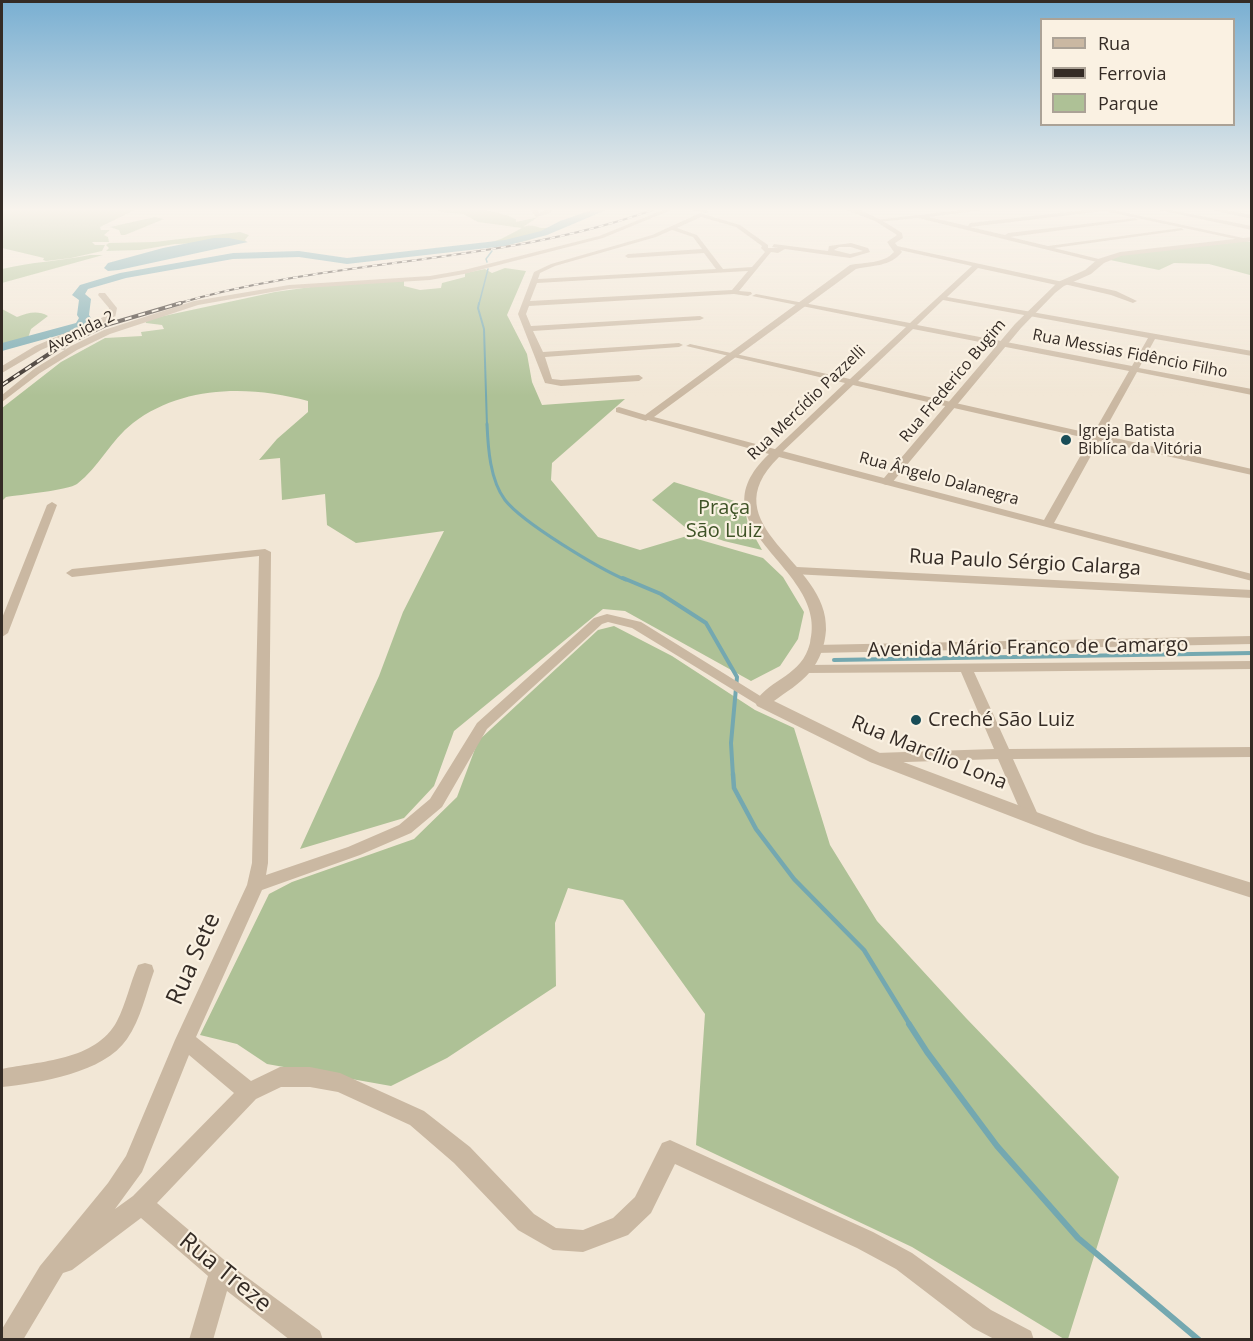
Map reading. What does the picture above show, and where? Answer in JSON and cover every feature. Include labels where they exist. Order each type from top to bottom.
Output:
[{"type":"street","name":"Avenida 2","points":[[2,399],[72,347],[133,322],[197,303],[315,284],[430,278],[467,271]]},
{"type":"street","points":[[540,271],[532,281],[522,314],[540,355],[545,378],[554,383],[639,378]]},
{"type":"street","points":[[636,271],[639,275]]},
{"type":"street","points":[[532,281],[728,271]]},
{"type":"street","points":[[734,292],[753,271]]},
{"type":"street","points":[[646,418],[848,271]]},
{"type":"street","name":"Rua Mercídio Pazzelli","points":[[763,702],[805,669],[821,631],[819,611],[812,592],[797,571],[768,544],[755,524],[750,506],[754,479],[776,453],[972,271]]},
{"type":"street","points":[[1000,271],[1113,292],[1133,301]]},
{"type":"street","name":"Rua Frederico Bugim","points":[[887,482],[1029,314],[1064,283],[1090,271]]},
{"type":"street","name":"Rua Messias Fidêncio Filho","points":[[525,304],[734,292],[1251,392]]},
{"type":"street","points":[[2,370],[112,316],[113,308],[102,295]]},
{"type":"street","points":[[942,298],[1251,354]]},
{"type":"street","points":[[528,329],[700,318]]},
{"type":"street","points":[[1047,525],[1152,337]]},
{"type":"street","points":[[540,355],[680,345]]},
{"type":"street","points":[[690,346],[1251,472]]},
{"type":"street","name":"Rua Ângelo Dalanegra","points":[[619,410],[1251,578]]},
{"type":"street","points":[[2,633],[52,505]]},
{"type":"street","name":"Rua Sete","points":[[9,1340],[48,1274],[134,1164],[185,1040],[256,885],[262,833],[265,552],[72,573]]},
{"type":"street","name":"Rua Paulo Sérgio Calarga","points":[[797,571],[1251,594]]},
{"type":"street","name":"Rua Marcílio Lona","points":[[256,885],[354,851],[405,829],[436,803],[482,726],[590,627],[608,618],[636,625],[763,702],[876,758],[1089,839],[1251,891]]},
{"type":"street","name":"Avenida Mário Franco de Camargo","points":[[815,649],[1251,640]]},
{"type":"street","name":"Avenida Mário Franco de Camargo","points":[[805,669],[1251,665]]},
{"type":"street","points":[[966,668],[1031,817]]},
{"type":"street","points":[[876,758],[1003,754],[1251,752]]},
{"type":"street","points":[[2,1078],[81,1061],[116,1042],[123,1031],[145,971]]},
{"type":"street","points":[[185,1040],[249,1092]]},
{"type":"street","points":[[48,1274],[141,1204],[249,1092],[280,1077],[310,1077],[340,1083],[417,1118],[462,1155],[526,1222],[553,1239],[583,1241],[620,1227],[643,1204],[670,1151],[904,1261],[982,1319],[1022,1340]]},
{"type":"street","name":"Rua Treze","points":[[141,1204],[221,1272],[311,1340]]},
{"type":"street","points":[[201,1340],[221,1272]]},
{"type":"green space","points":[[2,271],[47,271],[2,283]]},
{"type":"green space","points":[[488,271],[492,273],[498,271],[526,271],[507,315],[527,354],[532,382],[542,405],[625,399],[552,463],[551,480],[598,537],[640,550],[687,536],[763,558],[783,577],[804,612],[798,639],[780,666],[751,681],[625,611],[603,609],[454,731],[434,786],[404,818],[300,849],[379,676],[403,612],[444,531],[356,543],[327,525],[325,494],[282,500],[280,458],[259,460],[277,439],[308,412],[308,401],[264,392],[218,392],[173,401],[152,410],[133,423],[77,484],[6,497],[2,501],[2,408],[61,362],[105,338],[142,336],[141,332],[164,329],[162,325],[146,323],[145,320],[275,292],[332,284],[404,281],[404,286],[420,290],[441,288],[442,283],[465,277],[465,273]]},
{"type":"green space","points":[[1234,271],[1251,271],[1251,278],[1250,275]]},
{"type":"green space","points":[[2,309],[17,317],[29,313],[48,316],[31,329],[28,338],[2,349]]},
{"type":"green space","name":"Praça São Luiz","points":[[674,482],[744,504],[748,525],[762,550],[724,541],[686,528],[652,500]]},
{"type":"green space","points":[[614,626],[672,656],[755,710],[794,728],[830,845],[877,921],[966,1018],[1119,1177],[1068,1339],[1064,1339],[912,1247],[696,1145],[705,1014],[623,900],[568,888],[555,923],[556,986],[447,1058],[391,1086],[267,1064],[237,1044],[200,1035],[269,894],[292,882],[414,839],[457,797],[478,741],[598,630]]},
{"type":"waterway","points":[[2,347],[81,325],[85,318],[83,315],[85,299],[78,295],[84,287],[124,275],[149,271]]},
{"type":"waterway","points":[[479,304],[488,271]]},
{"type":"waterway","points":[[479,303],[478,308],[484,329],[487,426]]},
{"type":"waterway","points":[[487,424],[493,473],[505,500],[528,521],[562,544],[626,580]]},
{"type":"waterway","points":[[623,578],[661,594],[706,623],[737,677],[731,743],[733,776]]},
{"type":"waterway","points":[[834,660],[1252,653]]},
{"type":"waterway","points":[[733,774],[734,788],[756,829],[794,879],[864,950],[910,1025]]},
{"type":"waterway","points":[[909,1024],[997,1146],[1078,1238],[1199,1340]]},
{"type":"tunnel","points":[[58,345],[70,347]]},
{"type":"railway","points":[[176,304],[236,289],[340,271]]},
{"type":"railway","points":[[2,385],[58,348],[106,325],[181,303]]},
{"type":"place","name":"Igreja Batista Biblíca da Vitória","points":[[1066,440]]},
{"type":"place","name":"Creché São Luiz","points":[[916,720]]}]
